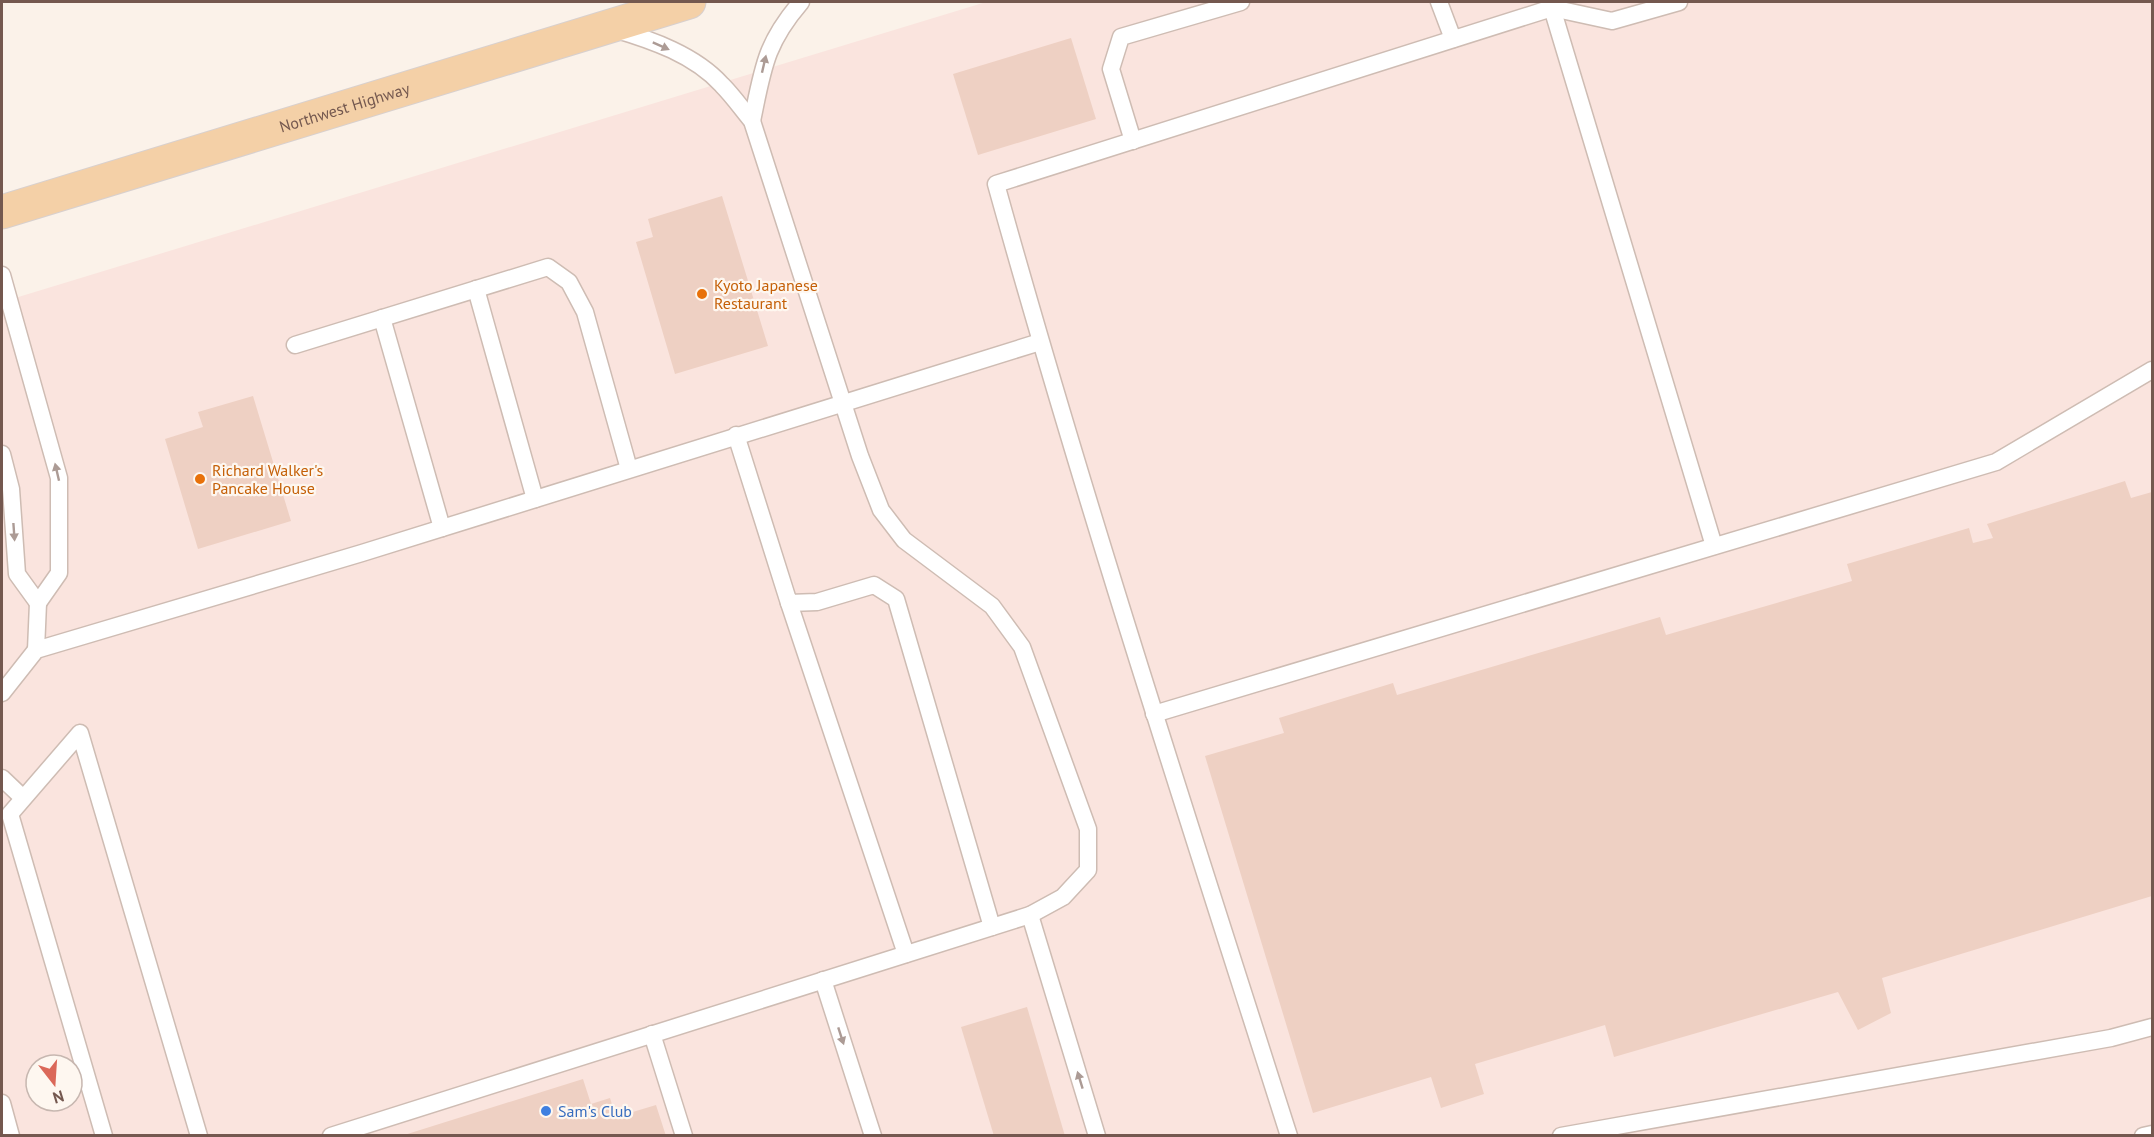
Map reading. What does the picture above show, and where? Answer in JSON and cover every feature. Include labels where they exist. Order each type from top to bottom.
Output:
[{"type":"main road","name":"Northwest Highway","points":[[2,212],[689,2]]},
{"type":"lane","points":[[752,121],[766,56],[782,24],[801,2]]},
{"type":"lane","points":[[1133,141],[1111,69],[1121,37],[1241,2]]},
{"type":"lane","points":[[1439,2],[1453,39]]},
{"type":"lane","points":[[1289,1136],[1154,714],[1040,342],[996,184],[1453,39],[1550,4],[1612,21],[1647,6],[1679,2]]},
{"type":"lane","points":[[1550,4],[1714,546]]},
{"type":"lane","points":[[331,1136],[1030,915],[1063,897],[1088,870],[1088,829],[1022,647],[992,606],[904,540],[881,510],[860,456],[752,121],[721,83],[689,59],[640,36],[606,27]]},
{"type":"lane","points":[[295,345],[548,267],[569,282],[585,312],[629,469]]},
{"type":"lane","points":[[2,275],[59,478],[59,573],[38,603],[36,650]]},
{"type":"lane","points":[[476,289],[535,499]]},
{"type":"lane","points":[[382,318],[442,528]]},
{"type":"lane","points":[[2,693],[36,650],[442,528],[844,401],[1040,342]]},
{"type":"lane","points":[[1154,714],[1996,462],[2152,370]]},
{"type":"lane","points":[[736,435],[789,603],[906,954]]},
{"type":"lane","points":[[2,454],[11,489],[17,574],[38,603]]},
{"type":"lane","points":[[789,603],[817,602],[874,585],[896,600],[992,927]]},
{"type":"lane","points":[[104,1136],[10,814],[80,733],[199,1136]]},
{"type":"lane","points":[[2,778],[23,798]]},
{"type":"lane","points":[[1030,915],[1096,1136]]},
{"type":"lane","points":[[823,980],[873,1136]]},
{"type":"lane","points":[[1561,1136],[2111,1038],[2152,1027]]},
{"type":"lane","points":[[652,1034],[684,1136]]},
{"type":"lane","points":[[2,1103],[11,1136]]},
{"type":"lane","points":[[2144,1136],[2152,1134]]},
{"type":"shaded area","points":[[986,2],[2152,2],[2152,1135],[2,1136],[2,302]]},
{"type":"building","points":[[1071,38],[1096,119],[978,155],[953,74]]},
{"type":"building","name":"Kyoto Japanese Restaurant","points":[[722,196],[768,346],[675,374],[636,242],[653,237],[648,219]]},
{"type":"building","points":[[253,396],[291,521],[198,549],[165,439],[203,427],[198,412]]},
{"type":"building","points":[[2125,481],[2131,498],[2152,492],[2152,896],[1882,978],[1891,1013],[1858,1030],[1838,992],[1614,1057],[1605,1025],[1475,1064],[1484,1094],[1441,1108],[1431,1077],[1313,1113],[1205,756],[1284,733],[1279,718],[1393,683],[1397,695],[1660,617],[1666,635],[1852,581],[1847,564],[1969,528],[1973,543],[1993,538],[1987,524]]},
{"type":"building","points":[[1027,1007],[1065,1136],[994,1136],[961,1027]]},
{"type":"building","name":"Sam's Club","points":[[583,1079],[591,1104],[610,1098],[616,1117],[656,1105],[666,1136],[401,1136]]},
{"type":"place","name":"Kyoto Japanese Restaurant","points":[[702,294]]},
{"type":"place","name":"Richard Walker's Pancake House","points":[[200,479]]},
{"type":"place","name":"Sam's Club","points":[[546,1111]]}]
